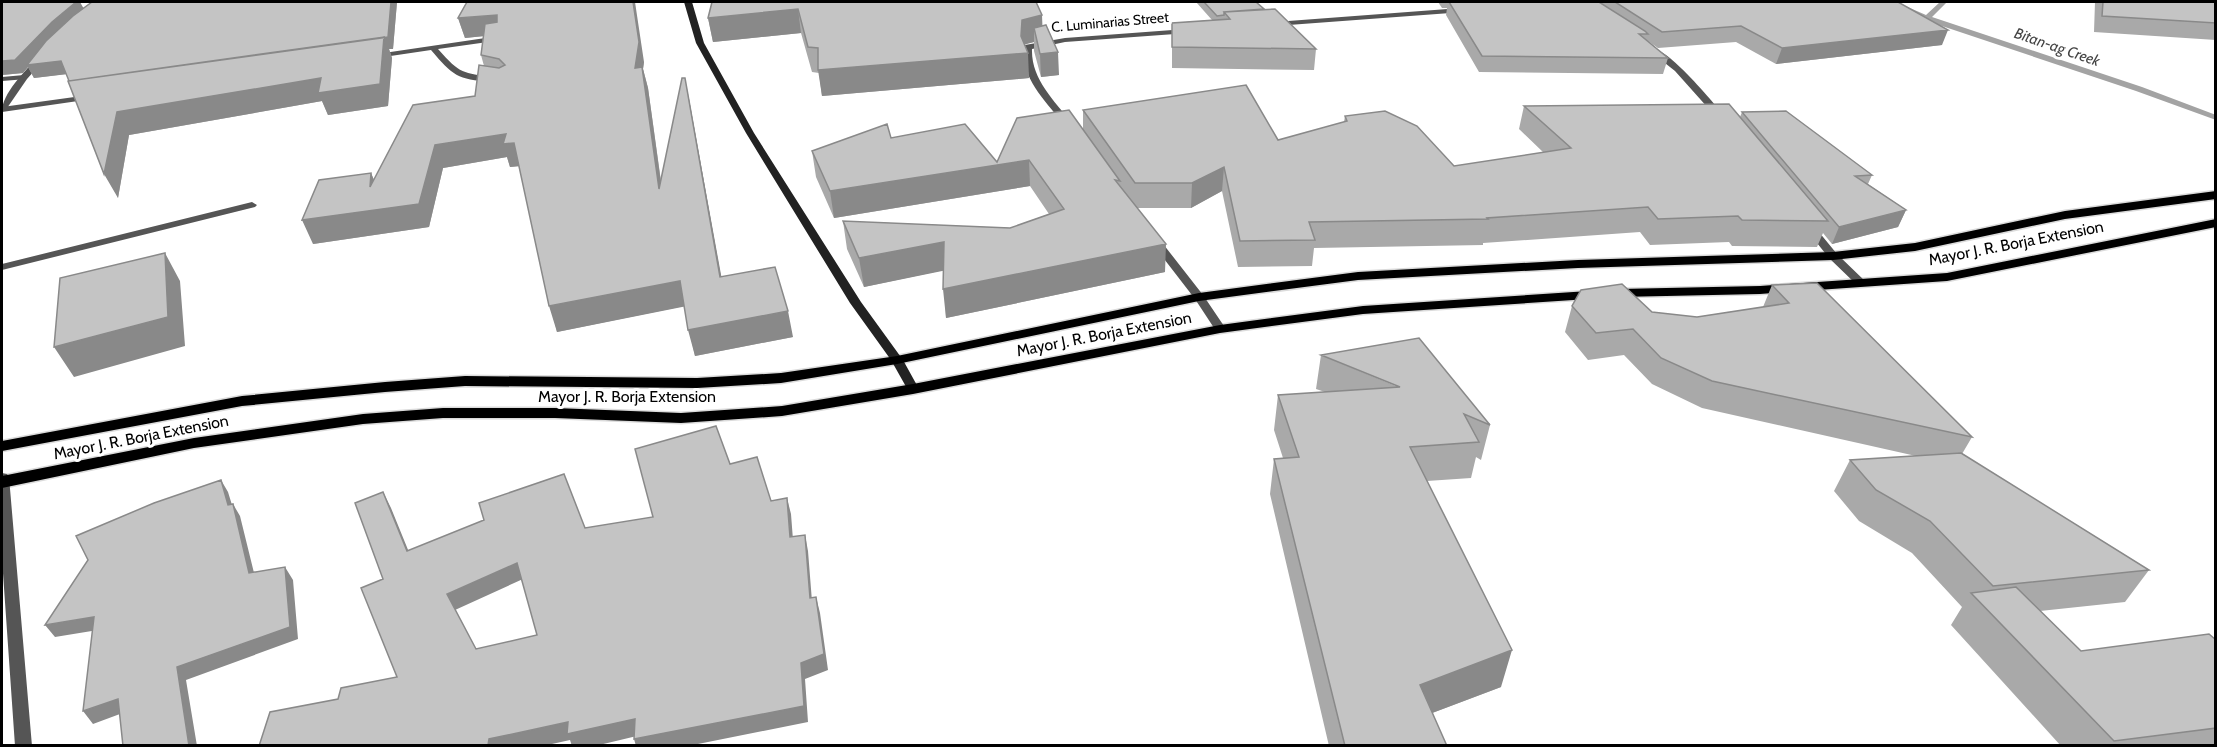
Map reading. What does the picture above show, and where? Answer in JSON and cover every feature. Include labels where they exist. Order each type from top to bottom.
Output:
[{"type":"main road","points":[[688,2],[700,43],[750,133],[856,303],[897,360],[914,389]]},
{"type":"main road","name":"Mayor J. R. Borja Extension","points":[[2,446],[242,401],[385,387],[465,381],[697,383],[781,378],[897,360],[1199,297],[1358,276],[1578,264],[1833,256],[1915,247],[2065,215],[2216,195]]},
{"type":"main road","name":"Mayor J. R. Borja Extension","points":[[2,482],[194,443],[363,419],[443,413],[681,418],[782,411],[914,389],[1220,329],[1363,310],[1619,293],[1760,290],[1947,277],[2216,223]]},
{"type":"street","points":[[1267,25],[1469,10]]},
{"type":"street","name":"C. Luminarias Street","points":[[1076,132],[1039,85],[1026,56],[1028,47],[1065,40],[1195,30]]},
{"type":"street","points":[[372,57],[499,38]]},
{"type":"street","points":[[1644,42],[1678,69],[1729,128]]},
{"type":"street","points":[[432,47],[457,75],[468,79],[501,82]]},
{"type":"street","points":[[2,109],[24,77],[44,56]]},
{"type":"street","points":[[2,80],[24,77]]},
{"type":"street","points":[[2,109],[102,96]]},
{"type":"street","points":[[2,267],[252,205]]},
{"type":"street","points":[[1805,222],[1833,256],[1862,284]]},
{"type":"street","points":[[1151,236],[1199,297],[1220,329]]},
{"type":"street","points":[[2,477],[24,746]]},
{"type":"building","points":[[2,2],[76,2],[52,22],[15,60],[2,61]]},
{"type":"building","points":[[92,2],[391,2],[388,37],[69,81],[61,61],[27,65],[46,41]]},
{"type":"building","points":[[467,2],[633,2],[639,42],[635,68],[642,67],[659,189],[682,78],[685,78],[720,277],[775,267],[788,311],[688,330],[680,281],[549,306],[514,143],[503,144],[506,134],[435,145],[419,204],[302,220],[319,180],[371,173],[370,187],[413,105],[475,96],[479,65],[499,68],[505,65],[499,59],[481,55],[485,24],[497,22],[497,15],[458,18]]},
{"type":"building","points":[[712,2],[1036,2],[1042,15],[1022,20],[1021,36],[1028,53],[818,70],[818,48],[808,47],[798,9],[708,18]]},
{"type":"building","points":[[1204,2],[1256,2],[1264,9],[1224,12],[1224,15],[1217,16]]},
{"type":"building","points":[[1449,2],[1599,2],[1645,31],[1648,34],[1639,34],[1668,58],[1482,56]]},
{"type":"building","points":[[1615,2],[1898,2],[1948,30],[1782,48],[1741,26],[1662,32]]},
{"type":"building","points":[[2103,2],[2216,2],[2216,23],[2102,16]]},
{"type":"building","points":[[1275,9],[1316,49],[1172,47],[1172,23],[1230,19],[1224,12]]},
{"type":"building","points":[[1046,25],[1058,52],[1040,54],[1034,28]]},
{"type":"building","points":[[384,37],[380,84],[318,93],[321,78],[117,112],[104,174],[68,81]]},
{"type":"building","points":[[1246,85],[1278,140],[1347,121],[1345,116],[1385,111],[1417,126],[1454,166],[1571,148],[1524,106],[1729,104],[1828,221],[1742,220],[1738,216],[1658,219],[1648,207],[1488,219],[1309,222],[1315,240],[1240,241],[1224,167],[1192,183],[1135,183],[1083,110]]},
{"type":"building","points":[[1069,110],[1120,181],[1115,180],[1166,244],[943,289],[944,242],[859,258],[843,221],[1010,228],[1064,209],[1029,160],[830,191],[812,151],[887,124],[891,138],[965,124],[997,162],[1017,118]]},
{"type":"building","points":[[1786,111],[1872,175],[1855,176],[1906,210],[1839,227],[1742,112]]},
{"type":"building","points":[[165,253],[168,317],[54,347],[60,278]]},
{"type":"building","points":[[1817,283],[1972,437],[1712,381],[1661,358],[1633,329],[1596,333],[1572,306],[1581,290],[1622,284],[1652,312],[1697,317],[1789,303],[1772,285]]},
{"type":"building","points":[[1419,338],[1490,425],[1464,414],[1479,442],[1410,447],[1512,650],[1420,685],[1447,746],[1345,746],[1274,459],[1299,457],[1278,395],[1400,387],[1321,355]]},
{"type":"building","points":[[716,426],[730,464],[757,457],[771,501],[787,498],[790,537],[805,535],[810,598],[816,597],[824,654],[801,663],[804,706],[634,739],[635,719],[567,734],[568,722],[489,739],[486,746],[259,746],[270,712],[338,699],[341,688],[397,677],[361,588],[383,579],[355,503],[383,492],[407,551],[484,520],[479,503],[564,474],[585,528],[653,517],[635,449]],"holes":[[[517,563],[537,635],[476,649],[447,594]]]},
{"type":"building","points":[[1961,453],[2149,570],[1993,586],[1930,521],[1876,490],[1850,460]]},
{"type":"building","points":[[221,480],[228,505],[233,504],[249,573],[285,567],[290,627],[177,667],[189,746],[123,746],[118,699],[83,711],[94,617],[45,625],[88,560],[76,536],[154,503]]},
{"type":"building","points":[[2016,587],[2081,651],[2209,634],[2216,640],[2216,728],[2114,741],[1971,593]]},
{"type":"waterway","name":"Bitan-ag Creek","points":[[1891,2],[1927,18]]},
{"type":"waterway","points":[[1927,18],[1944,2]]},
{"type":"waterway","name":"Bitan-ag Creek","points":[[1927,18],[2139,89],[2216,118]]}]
